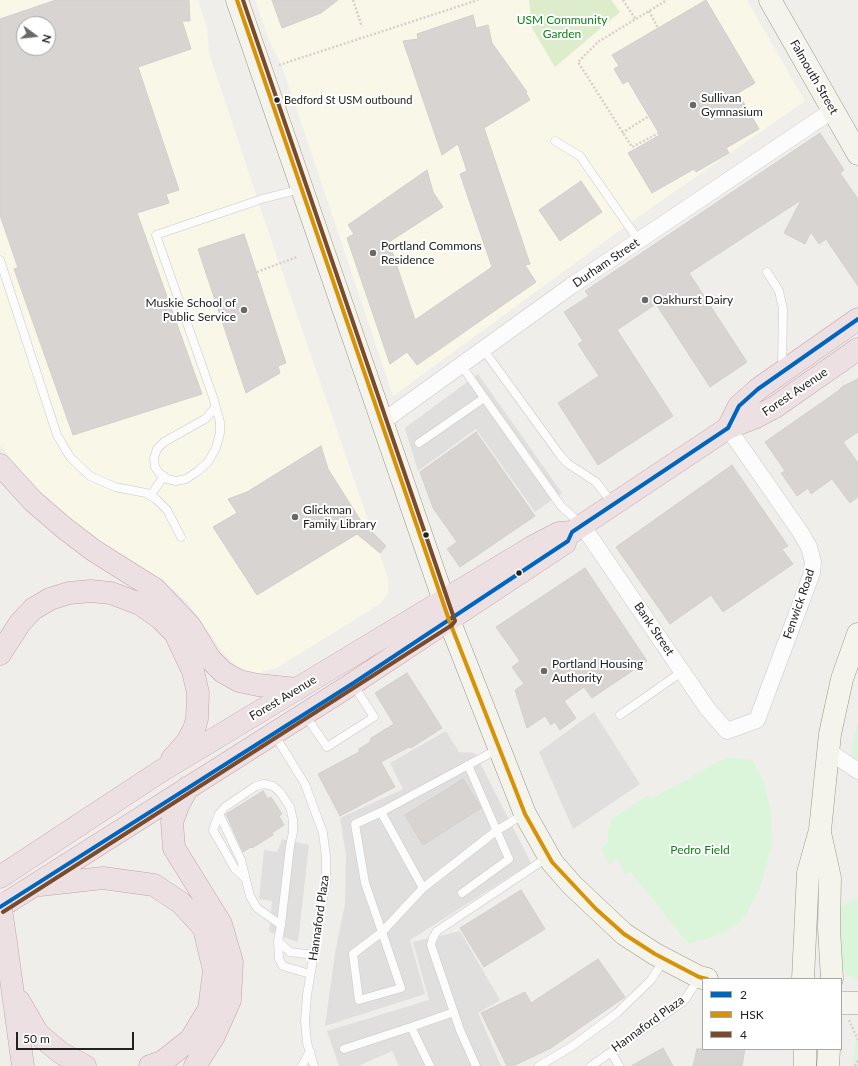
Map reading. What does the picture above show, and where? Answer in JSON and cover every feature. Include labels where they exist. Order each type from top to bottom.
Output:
[{"type":"highway","name":"Forest Avenue","points":[[728,428],[739,406],[758,389],[858,319]]},
{"type":"highway","name":"Forest Avenue","points":[[0,907],[352,684],[532,547],[559,533],[577,529],[728,428],[754,418],[775,407],[858,350]]},
{"type":"highway","points":[[0,465],[33,501],[63,527],[93,550],[155,590],[190,626],[210,659],[223,672],[239,681],[258,685],[297,689]]},
{"type":"highway","points":[[0,654],[20,623],[33,610],[50,599],[68,593],[91,591],[117,594],[140,604],[161,619],[175,633],[186,657],[198,693],[197,719],[187,742],[161,771]]},
{"type":"highway","name":"Forest Avenue","points":[[0,877],[161,771],[297,689],[447,611]]},
{"type":"highway","points":[[189,786],[178,806],[172,822],[174,848],[221,924],[232,962],[230,1000],[214,1036],[195,1066]]},
{"type":"highway","points":[[35,886],[103,878],[154,885],[181,903],[204,928],[214,971],[209,1009],[191,1039],[162,1062],[150,1066]]},
{"type":"highway","points":[[0,903],[23,1066]]},
{"type":"highway","points":[[12,986],[29,1020],[38,1034],[61,1053],[84,1066]]},
{"type":"street","points":[[237,0],[447,611],[498,749],[525,814],[549,857],[572,885],[624,934],[703,978]]},
{"type":"street","name":"Falmouth Street","points":[[770,0],[858,154]]},
{"type":"street","name":"Durham Street","points":[[382,422],[483,349],[639,241],[833,110]]},
{"type":"street","name":"Fenwick Road","points":[[726,731],[757,720],[812,573],[813,562],[809,547],[801,533],[728,428]]},
{"type":"street","name":"Bank Street","points":[[577,529],[683,671],[706,708],[726,731]]},
{"type":"street","points":[[804,978],[808,873],[820,830],[828,750],[842,679],[858,634]]},
{"type":"street","points":[[828,750],[858,771]]},
{"type":"street","points":[[820,830],[830,878],[829,928],[832,978]]},
{"type":"street","points":[[805,1050],[805,1066]]},
{"type":"street","points":[[828,1066],[829,1050]]},
{"type":"lane","points":[[556,141],[580,156],[639,241]]},
{"type":"lane","points":[[215,408],[205,419],[164,442],[158,449],[154,458],[155,467],[164,476],[176,481],[186,479],[208,462],[216,448],[220,433],[220,422],[213,397],[156,235],[262,199],[302,188]]},
{"type":"lane","points":[[0,260],[57,435],[70,457],[90,476],[114,487],[146,493],[167,510],[181,537]]},
{"type":"lane","points":[[767,272],[779,291],[782,309],[782,372]]},
{"type":"lane","points":[[483,349],[560,455],[567,463],[596,482],[614,505]]},
{"type":"lane","points":[[461,365],[577,529]]},
{"type":"lane","points":[[419,443],[484,398]]},
{"type":"lane","points":[[150,496],[164,476]]},
{"type":"lane","points":[[620,715],[683,671]]},
{"type":"lane","points":[[304,714],[327,747],[374,717],[352,684]]},
{"type":"lane","name":"Hannaford Plaza","points":[[274,733],[305,784],[323,833],[326,857],[326,880],[310,974],[305,1021],[307,1043],[314,1066]]},
{"type":"lane","points":[[498,749],[381,812],[355,824],[365,883],[382,932],[401,988],[359,1000],[353,954],[382,932],[423,888],[496,831],[525,814]]},
{"type":"lane","points":[[462,893],[509,859],[468,765]]},
{"type":"lane","points":[[280,925],[257,908],[250,896],[244,877],[241,860],[219,814],[225,806],[256,786],[264,784],[273,786],[280,792],[290,807],[293,820],[290,846],[278,941],[279,959],[283,966],[310,974]]},
{"type":"lane","points":[[381,812],[423,888]]},
{"type":"lane","points":[[476,1066],[460,1030],[431,945],[437,931],[549,857]]},
{"type":"lane","points":[[278,941],[290,952],[313,955]]},
{"type":"lane","points":[[539,1066],[571,1047],[617,1013],[651,980],[665,958]]},
{"type":"lane","name":"Hannaford Plaza","points":[[591,1066],[684,1001],[702,979]]},
{"type":"lane","points":[[344,1049],[454,1012]]},
{"type":"lane","points":[[411,1027],[430,1066]]},
{"type":"lane","points":[[302,1066],[310,1051]]},
{"type":"lane","points":[[611,1052],[619,1066]]},
{"type":"path","points":[[353,0],[362,26]]},
{"type":"path","points":[[279,65],[478,0]]},
{"type":"path","points":[[623,0],[636,20]]},
{"type":"path","points":[[659,133],[632,147],[578,62],[598,42],[667,0]]},
{"type":"path","points":[[649,11],[658,28]]},
{"type":"path","points":[[622,133],[649,116]]},
{"type":"path","points":[[256,272],[297,257]]},
{"type":"path","points":[[849,1007],[858,1040]]},
{"type":"path","points":[[855,1066],[858,1060]]},
{"type":"shaded area","points":[[0,0],[198,0],[207,27],[209,53],[263,216],[389,581],[388,593],[380,604],[275,669],[265,670],[259,674],[254,674],[237,666],[225,655],[188,603],[173,589],[101,544],[50,503],[31,484],[0,445]]},
{"type":"shaded area","points":[[255,0],[747,0],[805,101],[641,215],[393,396],[282,66],[268,38]]},
{"type":"shaded area","points":[[478,374],[562,493],[535,512],[476,429],[418,471],[405,428]]},
{"type":"shaded area","points":[[594,712],[640,784],[573,829],[539,752]]},
{"type":"shaded area","points":[[446,731],[459,752],[475,753],[531,863],[410,940],[425,994],[325,1026],[335,953],[345,904],[346,856],[340,818],[403,789],[390,763]]},
{"type":"shaded area","points":[[282,839],[309,845],[298,942],[269,932],[272,901],[259,899],[264,850],[277,852]]},
{"type":"shaded area","points":[[460,931],[500,1000],[478,1013],[501,1066],[399,1066],[392,1051],[358,1066],[339,1066],[327,1031],[429,1000],[413,942]]},
{"type":"green space","name":"USM Community Garden","points":[[529,0],[611,0],[620,12],[555,67],[532,28]]},
{"type":"green space","points":[[858,722],[858,764],[852,760],[852,746]]},
{"type":"green space","name":"Pedro Field","points":[[727,757],[752,760],[764,782],[771,811],[772,845],[760,888],[741,922],[719,935],[688,944],[630,871],[625,874],[618,859],[610,864],[601,848],[608,842],[608,830],[612,819],[648,795],[651,799]]},
{"type":"green space","points":[[858,897],[858,980],[850,977],[844,971],[841,962],[841,906]]},
{"type":"green space","points":[[858,1040],[858,1066],[852,1066],[856,1041]]},
{"type":"building","points":[[56,0],[189,0],[190,21],[182,21],[191,49],[138,67],[179,190],[166,194],[169,203],[137,213],[202,394],[73,435],[14,269],[18,268],[0,215],[0,19]]},
{"type":"building","points":[[272,0],[338,0],[321,13],[282,28]]},
{"type":"building","name":"Sullivan Gymnasium","points":[[706,0],[755,83],[738,93],[759,129],[726,148],[729,153],[696,172],[694,169],[652,193],[628,153],[660,135],[628,81],[623,84],[614,69],[619,66],[612,55]]},
{"type":"building","name":"Portland Commons Residence","points":[[473,15],[476,28],[488,25],[492,43],[527,92],[526,93],[530,100],[484,128],[530,264],[525,265],[536,282],[417,365],[407,352],[390,364],[347,238],[354,234],[348,225],[427,170],[433,192],[443,207],[389,242],[415,320],[492,267],[460,174],[467,171],[458,144],[442,155],[403,41],[418,39],[417,34]]},
{"type":"building","name":"Oakhurst Dairy","points":[[820,133],[844,170],[840,173],[858,199],[858,286],[826,239],[819,244],[811,232],[805,244],[784,233],[801,200],[689,273],[747,362],[710,387],[656,304],[617,330],[673,416],[598,465],[558,403],[599,376],[578,344],[583,341],[564,312],[589,296],[585,291]]},
{"type":"building","points":[[581,181],[602,212],[560,241],[539,210]]},
{"type":"building","name":"Muskie School of Public Service","points":[[244,234],[286,363],[278,366],[280,373],[246,393],[198,249]]},
{"type":"building","points":[[858,379],[858,432],[843,442],[858,463],[858,497],[850,503],[832,479],[811,494],[808,488],[797,496],[781,473],[785,471],[765,442],[843,386]]},
{"type":"building","points":[[476,432],[535,516],[460,567],[447,549],[457,542],[433,508],[420,472]]},
{"type":"building","name":"Glickman Family Library","points":[[321,446],[328,469],[361,521],[386,546],[380,553],[357,534],[257,595],[213,527],[237,513],[228,499],[247,492]]},
{"type":"building","points":[[732,465],[788,546],[782,549],[793,564],[723,612],[711,595],[670,624],[616,547]]},
{"type":"building","points":[[585,568],[647,661],[592,698],[584,687],[564,701],[576,718],[560,730],[555,722],[551,725],[545,716],[527,728],[515,690],[524,684],[512,667],[520,661],[496,627]]},
{"type":"building","points":[[407,673],[442,728],[411,748],[409,747],[381,762],[395,787],[340,816],[318,774],[359,752],[359,749],[370,742],[371,738],[394,724],[375,693]]},
{"type":"building","points":[[463,779],[481,808],[423,845],[405,815]]},
{"type":"building","points":[[263,791],[268,799],[271,797],[282,814],[279,816],[284,825],[272,833],[273,835],[243,852],[226,814]]},
{"type":"building","points":[[521,890],[545,929],[484,967],[460,928]]},
{"type":"building","points":[[598,959],[625,997],[551,1048],[513,1066],[507,1066],[481,1013],[525,992],[531,1003]]},
{"type":"building","points":[[663,1048],[673,1066],[631,1066]]},
{"type":"building","points":[[697,1049],[745,1050],[742,1066],[693,1066]]},
{"type":"transit line","name":"HSK","points":[[237,0],[449,620],[525,814],[552,862],[596,909],[624,934],[655,954],[703,978]]},
{"type":"transit line","name":"4","points":[[3,912],[452,625],[455,621],[243,0]]},
{"type":"transit line","name":"2","points":[[0,907],[352,684],[568,541],[572,532],[728,428],[739,406],[758,389],[858,319]]},
{"type":"place","name":"Bedford St USM outbound","points":[[277,100]]},
{"type":"place","name":"Sullivan Gymnasium","points":[[693,105]]},
{"type":"place","name":"Portland Commons Residence","points":[[373,253]]},
{"type":"place","name":"Oakhurst Dairy","points":[[645,300]]},
{"type":"place","name":"Muskie School of Public Service","points":[[244,310]]},
{"type":"place","name":"Glickman Family Library","points":[[295,517]]},
{"type":"place","name":"Portland Housing Authority","points":[[544,671]]}]
